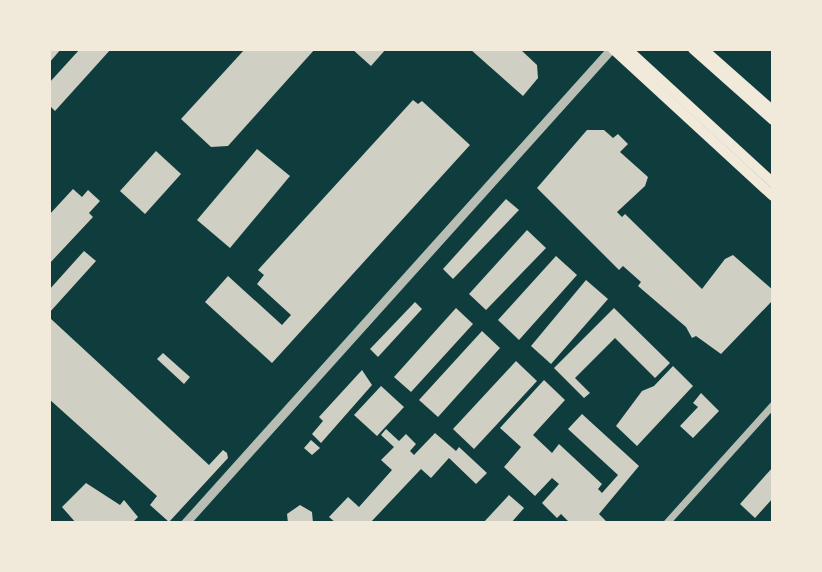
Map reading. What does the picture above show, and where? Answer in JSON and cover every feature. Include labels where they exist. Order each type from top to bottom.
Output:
[{"type":"main road","points":[[612,49],[773,196]]},
{"type":"main road","points":[[627,49],[773,183]]},
{"type":"main road","points":[[694,49],[773,120]]},
{"type":"main road","points":[[703,49],[773,111]]},
{"type":"street","points":[[185,523],[612,49]]},
{"type":"street","points":[[666,523],[773,404]]},
{"type":"building","points":[[49,49],[61,49],[49,63]]},
{"type":"building","points":[[80,49],[111,49],[55,111],[49,105],[49,83]]},
{"type":"building","points":[[245,49],[315,49],[228,146],[211,147],[181,119]]},
{"type":"building","points":[[352,49],[386,49],[371,66]]},
{"type":"building","points":[[470,49],[520,49],[537,65],[538,78],[523,96]]},
{"type":"building","points":[[413,100],[418,104],[422,101],[470,145],[272,363],[205,302],[228,276],[282,325],[291,315],[257,284],[264,275],[258,270]]},
{"type":"building","points":[[587,130],[604,130],[613,138],[618,134],[628,144],[620,152],[648,177],[645,186],[617,212],[622,217],[625,214],[702,289],[725,259],[733,255],[773,290],[773,300],[721,354],[696,336],[692,338],[686,327],[638,286],[641,282],[623,266],[619,270],[537,188]]},
{"type":"building","points":[[257,149],[290,176],[230,248],[197,220]]},
{"type":"building","points":[[156,151],[181,174],[145,214],[120,191]]},
{"type":"building","points":[[73,189],[82,197],[88,190],[100,201],[89,213],[93,217],[49,264],[49,215]]},
{"type":"building","points":[[506,199],[519,210],[453,279],[443,269]]},
{"type":"building","points":[[527,230],[546,248],[486,310],[469,294]]},
{"type":"building","points":[[84,251],[96,261],[49,313],[49,290]]},
{"type":"building","points":[[556,256],[577,275],[519,340],[498,320]]},
{"type":"building","points":[[586,280],[608,299],[551,364],[531,346]]},
{"type":"building","points":[[415,302],[422,309],[378,357],[370,349]]},
{"type":"building","points":[[456,308],[473,324],[411,392],[394,377]]},
{"type":"building","points":[[614,308],[670,363],[655,378],[615,338],[575,378],[590,393],[584,398],[554,368]]},
{"type":"building","points":[[50,318],[209,465],[223,450],[227,453],[228,458],[169,522],[150,505],[157,496],[49,399]]},
{"type":"building","points":[[482,331],[500,348],[438,417],[419,400]]},
{"type":"building","points":[[163,353],[190,377],[184,384],[157,359]]},
{"type":"building","points":[[516,361],[537,381],[474,449],[453,429]]},
{"type":"building","points":[[673,366],[693,386],[637,446],[616,426],[642,391],[654,386]]},
{"type":"building","points":[[362,370],[372,385],[321,443],[312,434],[323,421],[319,417]]},
{"type":"building","points":[[544,380],[565,400],[533,435],[552,453],[559,444],[602,484],[598,489],[602,493],[618,475],[568,429],[582,414],[639,466],[599,514],[608,523],[570,523],[561,514],[557,518],[542,503],[559,484],[552,478],[535,496],[504,467],[521,447],[500,428]]},
{"type":"building","points":[[381,386],[404,407],[377,436],[354,415]]},
{"type":"building","points":[[701,393],[719,411],[693,438],[680,426],[698,407],[693,403]]},
{"type":"building","points":[[386,429],[399,441],[406,434],[416,444],[410,451],[414,455],[435,433],[456,451],[459,447],[487,473],[476,484],[449,458],[431,478],[421,469],[370,523],[336,523],[329,517],[348,497],[359,507],[392,470],[381,460],[394,447],[381,435]]},
{"type":"building","points":[[311,440],[320,448],[312,455],[304,448]]},
{"type":"building","points":[[773,467],[773,498],[755,518],[740,504]]},
{"type":"building","points":[[86,483],[120,505],[124,500],[138,517],[132,523],[76,523],[62,507]]},
{"type":"building","points":[[509,495],[524,508],[511,523],[483,523]]},
{"type":"building","points":[[300,505],[312,512],[313,523],[288,523],[287,514]]}]
